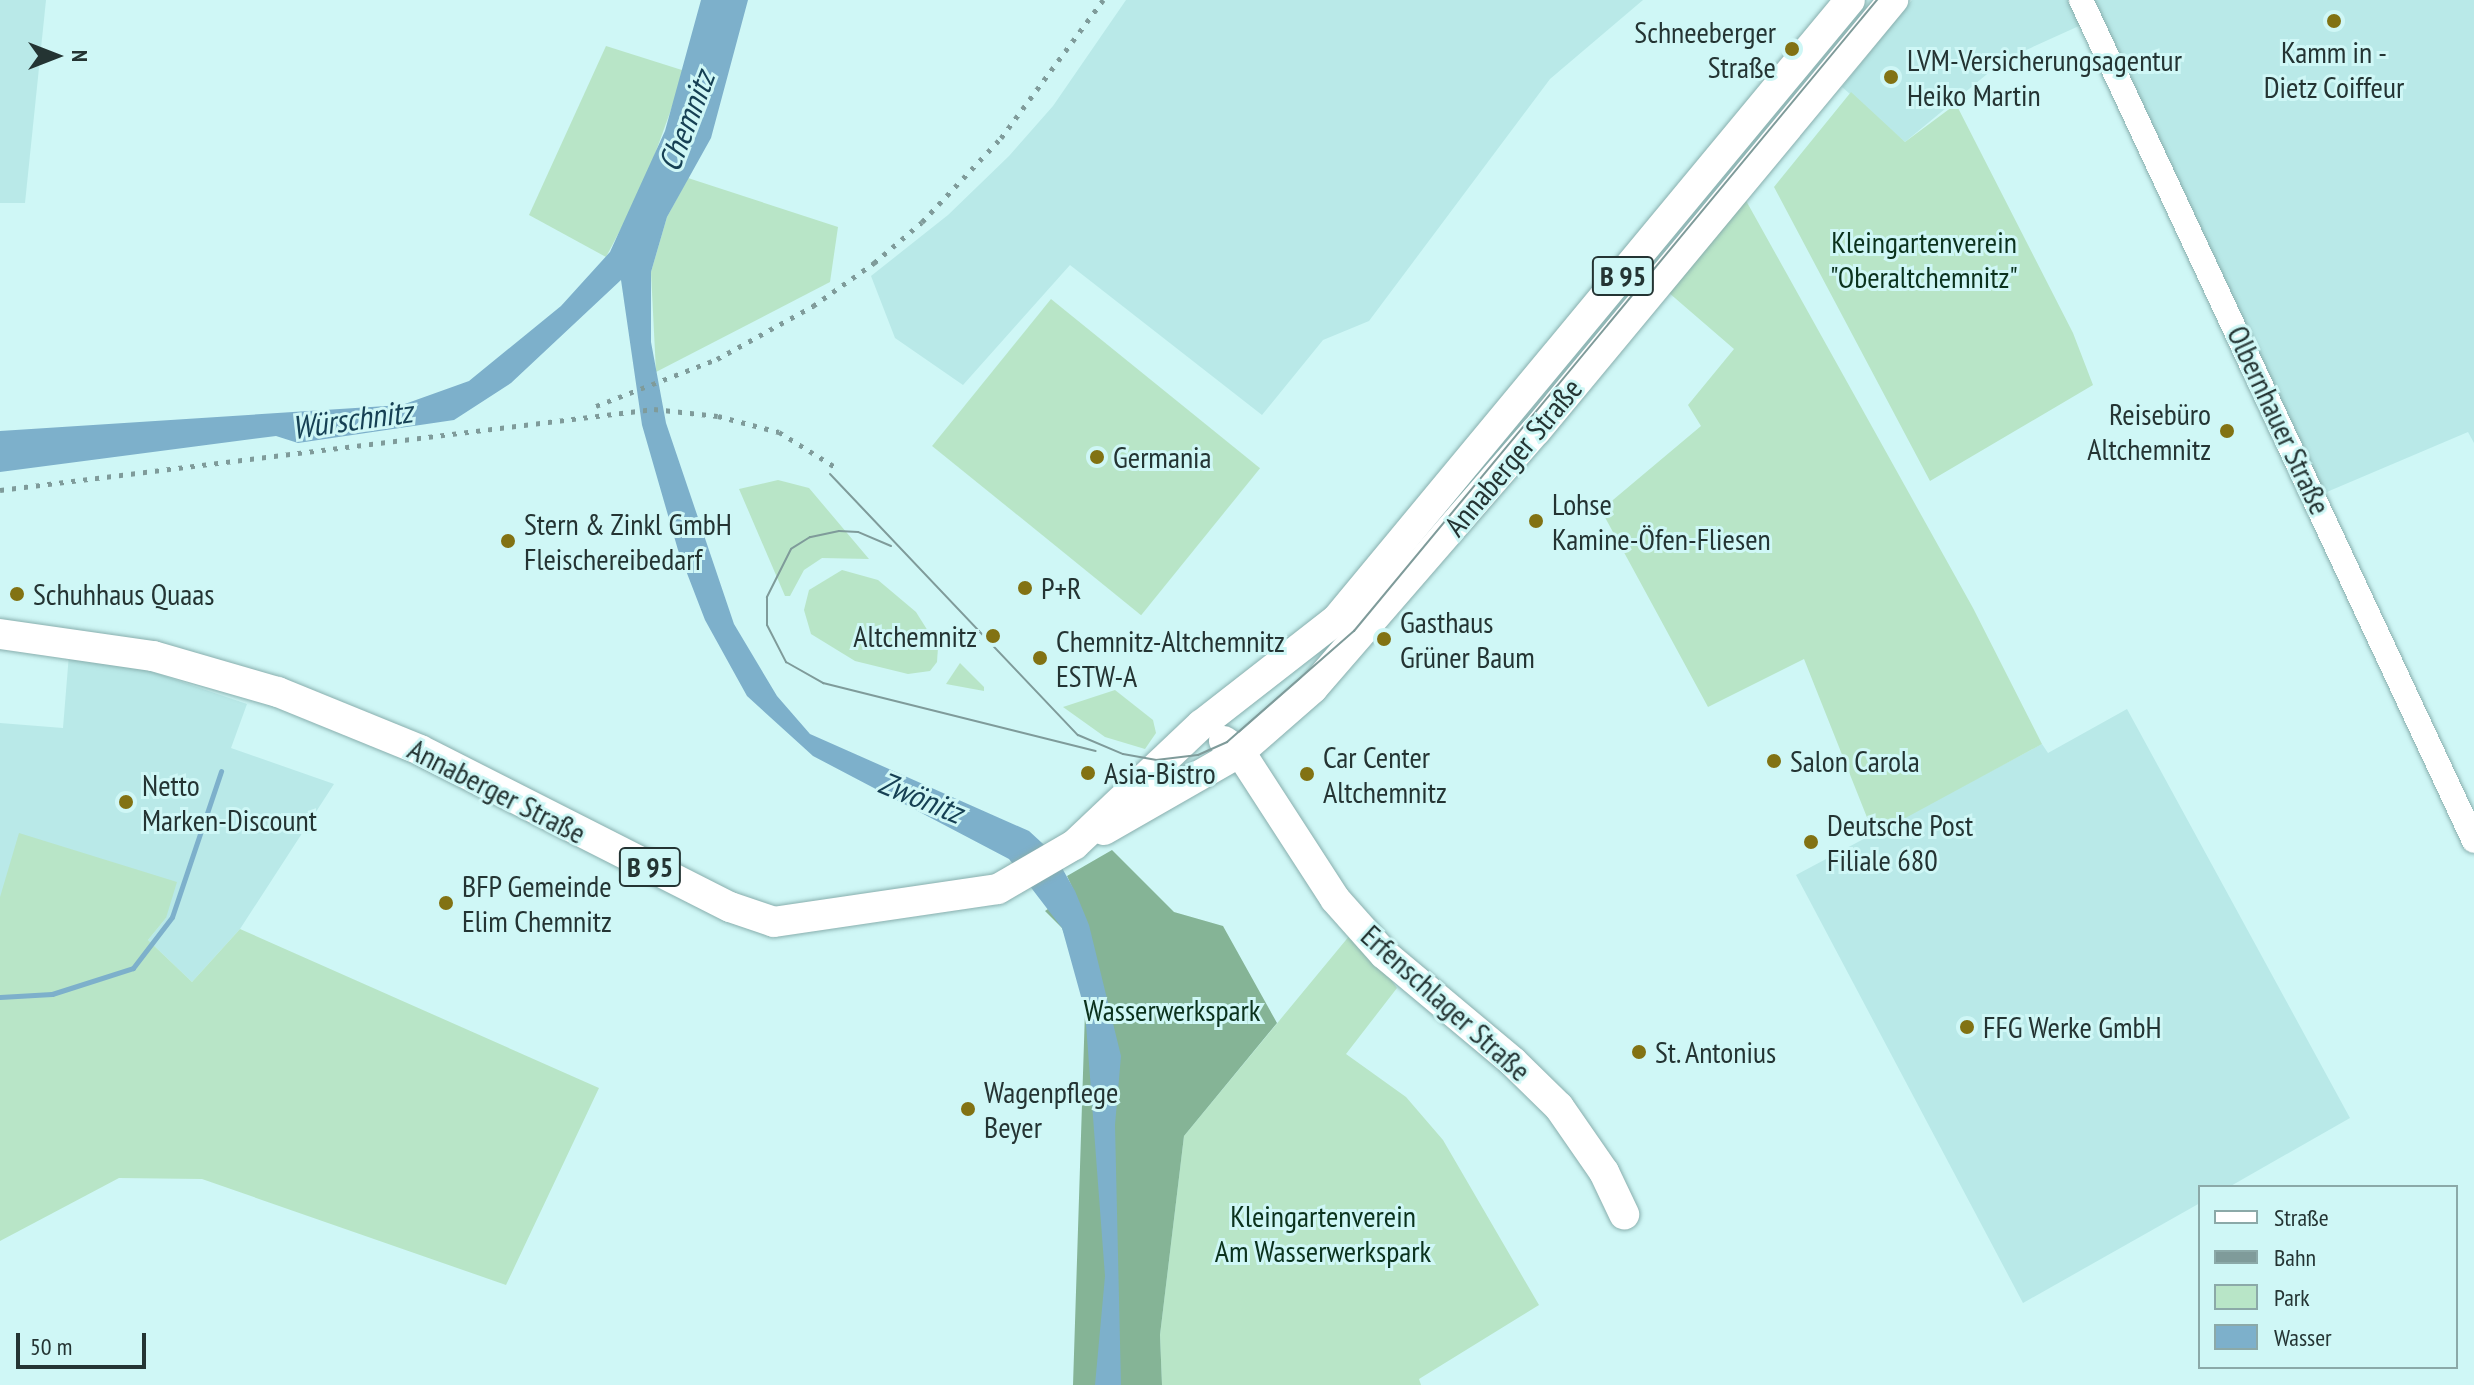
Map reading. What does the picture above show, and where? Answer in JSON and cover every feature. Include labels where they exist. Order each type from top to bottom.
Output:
[{"type":"main road","name":"Annaberger Straße","points":[[1066,851],[1201,725],[1336,620],[1850,0]]},
{"type":"main road","name":"Annaberger Straße","points":[[0,634],[153,656],[278,692],[420,750],[730,907],[774,922],[987,892],[1018,881],[1066,851],[1182,789],[1240,752],[1277,722],[1354,644],[1893,0]]},
{"type":"main road","name":"Erfenschlager Straße","points":[[1201,725],[1240,752],[1335,899],[1384,954],[1513,1062],[1559,1107],[1604,1172],[1624,1214]]},
{"type":"street","name":"B 95","points":[[1825,78],[1832,54],[1877,0]]},
{"type":"street","name":"Olbernhauer Straße","points":[[2081,0],[2474,841]]},
{"type":"shaded area","points":[[0,0],[46,0],[25,203],[0,203]]},
{"type":"shaded area","points":[[1126,0],[1643,0],[1550,79],[1369,321],[1323,340],[1262,415],[1070,265],[963,385],[895,338],[871,276],[948,215],[1009,156],[1053,106]]},
{"type":"shaded area","points":[[1912,0],[2474,0],[2474,443],[2468,432],[2315,497],[2090,21],[2004,60],[1905,142],[1842,87]]},
{"type":"shaded area","points":[[69,654],[135,666],[247,704],[231,748],[334,784],[240,929],[192,982],[148,940],[166,918],[0,897],[0,723],[63,728]]},
{"type":"shaded area","points":[[2127,709],[2350,1118],[2233,1185],[2198,1185],[2198,1204],[2023,1303],[1796,875],[2042,744],[2048,753]]},
{"type":"green space","points":[[606,46],[685,71],[643,187],[606,257],[529,215]]},
{"type":"green space","name":"Kleingartenverein \"Oberaltchemnitz\"","points":[[1851,92],[1905,142],[1956,104],[2073,333],[2093,385],[1930,481],[1774,187]]},
{"type":"green space","points":[[688,178],[838,227],[830,282],[656,372],[651,272],[667,217]]},
{"type":"green space","name":"Kleingartenverein \"Oberaltchemnitz\"","points":[[1744,197],[1973,608],[2042,744],[1874,835],[1804,659],[1708,707],[1601,510],[1701,426],[1688,405],[1734,349],[1661,286]]},
{"type":"green space","name":"Germania","points":[[1051,299],[1260,468],[1141,615],[932,446]]},
{"type":"green space","points":[[778,480],[809,488],[869,559],[822,558],[804,570],[790,596],[785,596],[739,489]]},
{"type":"green space","points":[[842,570],[878,580],[916,612],[938,647],[937,662],[930,671],[908,674],[855,661],[811,634],[804,610],[809,590]]},
{"type":"green space","points":[[960,663],[984,687],[984,691],[946,684]]},
{"type":"green space","points":[[1115,690],[1153,720],[1156,733],[1145,749],[1105,737],[1063,707]]},
{"type":"green space","points":[[19,833],[177,882],[166,918],[148,940],[192,982],[240,929],[599,1088],[506,1285],[202,1179],[119,1178],[0,1241],[0,897]]},
{"type":"green space","name":"Wasserwerkspark","points":[[1112,850],[1174,912],[1223,926],[1277,1023],[1184,1136],[1160,1335],[1162,1385],[1073,1385],[1085,1011],[1074,959],[1062,928],[1045,911],[1074,891],[1067,876]]},
{"type":"green space","name":"Kleingartenverein Am Wasserwerkspark","points":[[1355,929],[1397,988],[1346,1054],[1406,1097],[1443,1140],[1539,1305],[1419,1379],[1421,1385],[1162,1385],[1160,1335],[1184,1136]]},
{"type":"water","points":[[701,0],[748,0],[711,138],[667,217],[651,272],[651,342],[666,423],[734,624],[777,696],[810,734],[1029,831],[1054,854],[1075,891],[1089,925],[1121,1056],[1115,1125],[1121,1385],[1095,1385],[1105,1276],[1085,1011],[1062,928],[1009,859],[813,756],[747,696],[705,620],[678,550],[642,425],[621,280],[511,383],[454,420],[298,443],[276,436],[0,472],[0,431],[402,405],[469,381],[561,306],[610,252],[665,131]]},
{"type":"waterway","points":[[0,997],[52,994],[133,968],[172,917],[221,771]]},
{"type":"tram line","points":[[830,474],[1078,735],[1123,754],[1156,760],[1198,755],[1227,742],[1354,631],[1877,0]]},
{"type":"tram line","points":[[891,546],[858,532],[839,531],[810,537],[791,549],[767,597],[767,625],[786,662],[823,683],[1096,751]]},
{"type":"railway","points":[[596,406],[717,359],[813,306],[874,263],[922,222],[1001,138],[1103,0]]},
{"type":"railway","points":[[0,490],[654,409],[718,416],[779,432],[835,467]]},
{"type":"place","name":"Kamm in - Dietz Coiffeur","points":[[2334,21]]},
{"type":"place","name":"Schneeberger Straße","points":[[1792,49]]},
{"type":"place","name":"LVM-Versicherungsagentur Heiko Martin","points":[[1891,77]]},
{"type":"place","name":"Reisebüro Altchemnitz","points":[[2227,431]]},
{"type":"place","name":"Germania","points":[[1097,457]]},
{"type":"place","name":"Lohse Kamine-Öfen-Fliesen","points":[[1536,521]]},
{"type":"place","name":"Stern & Zinkl GmbH Fleischereibedarf","points":[[508,541]]},
{"type":"place","name":"P+R","points":[[1025,588]]},
{"type":"place","name":"Schuhhaus Quaas","points":[[17,594]]},
{"type":"place","name":"Altchemnitz","points":[[993,636]]},
{"type":"place","name":"Gasthaus Grüner Baum","points":[[1384,639]]},
{"type":"place","name":"Chemnitz-Altchemnitz ESTW-A","points":[[1040,658]]},
{"type":"place","name":"Salon Carola","points":[[1774,761]]},
{"type":"place","name":"Asia-Bistro","points":[[1088,773]]},
{"type":"place","name":"Car Center Altchemnitz","points":[[1307,774]]},
{"type":"place","name":"Netto Marken-Discount","points":[[126,802]]},
{"type":"place","name":"Deutsche Post Filiale 680","points":[[1811,842]]},
{"type":"place","name":"BFP Gemeinde Elim Chemnitz","points":[[446,903]]},
{"type":"place","name":"FFG Werke GmbH","points":[[1967,1027]]},
{"type":"place","name":"St. Antonius","points":[[1639,1052]]},
{"type":"place","name":"Wagenpflege Beyer","points":[[968,1109]]},
{"type":"water label","name":"Chemnitz","points":[[686,121]]},
{"type":"water label","name":"Würschnitz","points":[[352,419]]},
{"type":"water label","name":"Zwönitz","points":[[921,797]]}]
